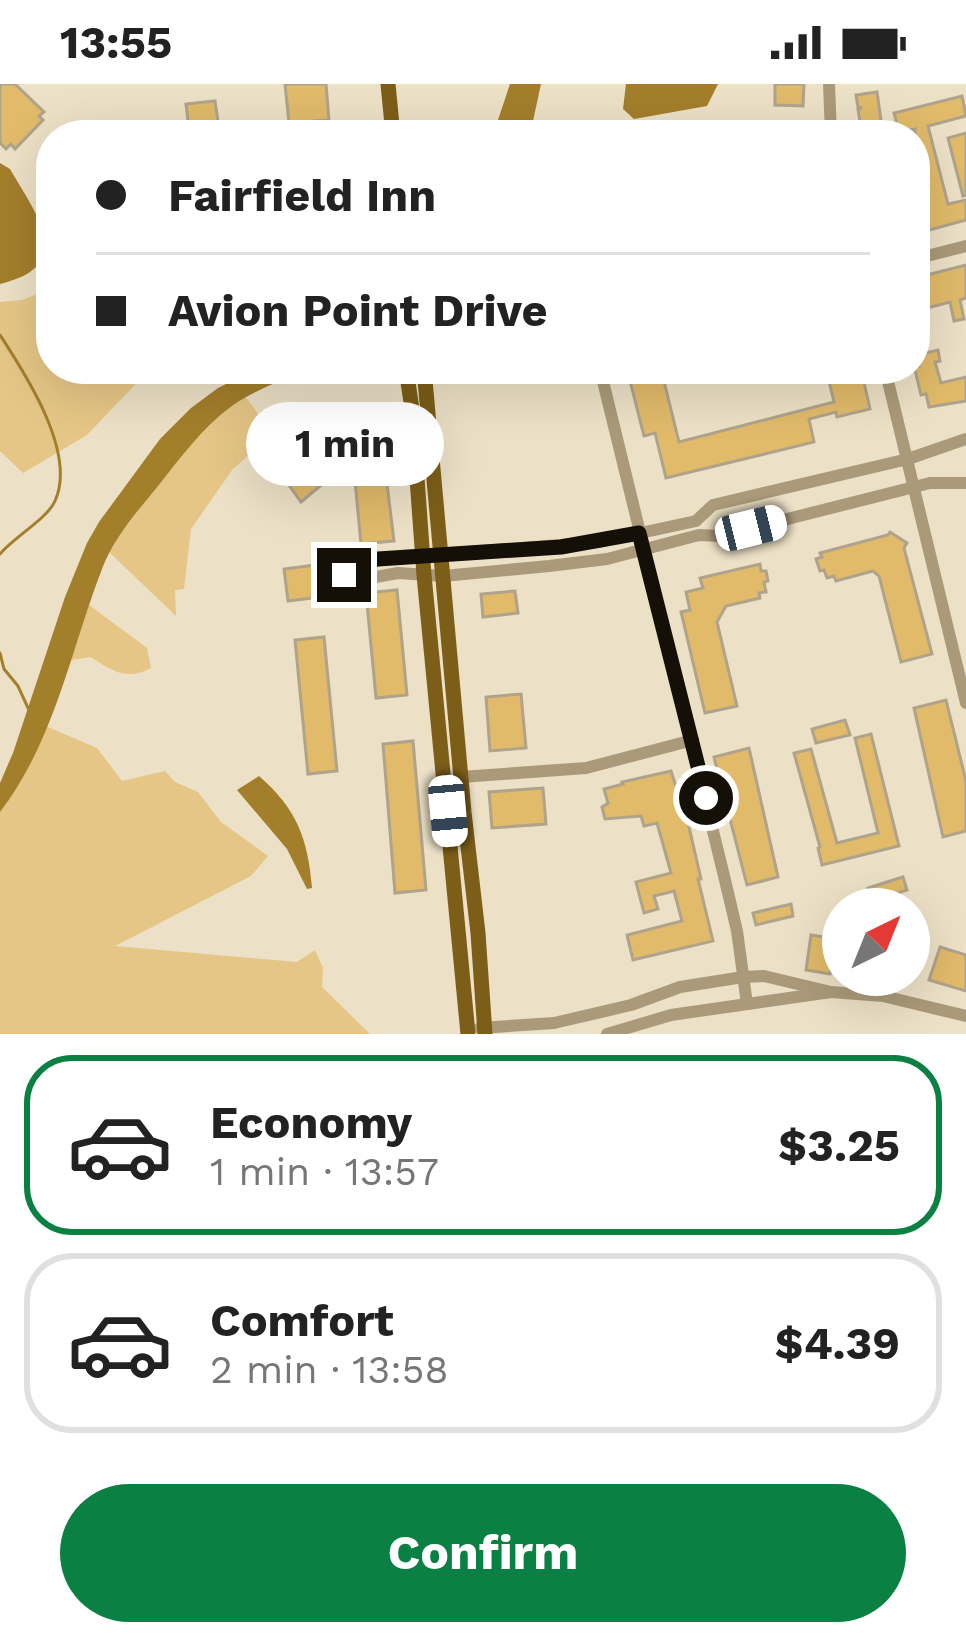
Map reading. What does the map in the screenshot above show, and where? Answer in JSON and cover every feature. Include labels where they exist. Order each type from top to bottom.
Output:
[{"type":"main road","points":[[388,84],[392,120]]},
{"type":"main road","points":[[408,384],[424,575],[476,1031]]},
{"type":"main road","points":[[425,384],[478,933],[476,1031]]},
{"type":"street","points":[[830,84],[831,120]]},
{"type":"street","points":[[930,255],[966,246]]},
{"type":"street","points":[[604,384],[693,740],[733,914],[747,1004]]},
{"type":"street","points":[[889,384],[966,703]]},
{"type":"street","points":[[966,439],[908,459],[713,505],[696,521],[561,547],[371,560],[351,574],[443,576],[590,561],[699,535],[720,536],[942,482],[966,483]]},
{"type":"street","points":[[460,777],[586,768],[693,740]]},
{"type":"street","points":[[476,1031],[554,1023],[680,987],[743,977],[764,976],[822,990]]},
{"type":"street","points":[[608,1034],[671,1015],[822,993]]},
{"type":"street","points":[[884,996],[966,1016]]},
{"type":"shaded area","points":[[510,84],[541,84],[533,120],[498,120]]},
{"type":"shaded area","points":[[626,84],[718,84],[707,106],[634,119],[623,109]]},
{"type":"shaded area","points":[[0,163],[10,169],[36,215],[36,267],[0,284]]},
{"type":"shaded area","points":[[36,295],[36,384],[136,384],[87,435],[23,473],[0,451],[0,302]]},
{"type":"shaded area","points":[[273,384],[232,406],[201,433],[119,536],[102,569],[48,725],[0,812],[0,783],[87,543],[160,439],[218,388]]},
{"type":"shaded area","points":[[245,397],[259,418],[263,442],[232,470],[191,529],[184,589],[175,590],[176,616],[109,552],[190,446]]},
{"type":"shaded area","points":[[89,605],[147,648],[151,668],[127,674],[91,657],[71,660]]},
{"type":"shaded area","points":[[36,722],[97,748],[122,781],[165,771],[175,782],[198,792],[221,822],[268,856],[251,876],[115,946],[297,962],[315,950],[323,968],[322,987],[370,1034],[0,1034],[0,792]]},
{"type":"shaded area","points":[[259,776],[298,826],[312,888],[307,889],[287,849],[237,790]]},
{"type":"building","points":[[0,84],[15,84],[44,112],[39,116],[43,120],[36,120],[36,127],[15,149],[0,143]]},
{"type":"building","points":[[285,84],[326,84],[329,120],[289,120]]},
{"type":"building","points":[[775,84],[804,84],[803,106],[775,105]]},
{"type":"building","points":[[877,92],[881,120],[860,120],[858,109],[862,108],[856,95]]},
{"type":"building","points":[[962,96],[966,116],[930,125],[930,120],[896,120],[894,113]]},
{"type":"building","points":[[215,101],[218,120],[188,120],[186,104]]},
{"type":"building","points":[[966,133],[966,195],[963,196],[948,138]]},
{"type":"building","points":[[930,134],[948,204],[966,200],[966,220],[930,230]]},
{"type":"building","points":[[966,265],[966,298],[960,300],[964,319],[954,321],[950,302],[930,307],[930,274]]},
{"type":"building","points":[[938,350],[940,361],[935,362],[941,383],[966,377],[966,401],[929,407],[918,384],[930,384],[930,352]]},
{"type":"building","points":[[631,384],[665,384],[679,442],[834,402],[830,384],[864,384],[870,409],[809,419],[814,442],[666,478],[655,433],[644,436]]},
{"type":"building","points":[[381,435],[394,541],[361,544],[354,470],[338,471],[301,502],[282,475],[328,441]]},
{"type":"building","points":[[890,532],[907,543],[904,548],[932,654],[901,662],[879,576],[873,571],[836,581],[820,571],[816,559],[822,557],[820,553]]},
{"type":"building","points":[[323,564],[328,596],[288,601],[284,569]]},
{"type":"building","points":[[760,564],[761,571],[766,571],[766,592],[759,593],[760,598],[726,606],[717,622],[737,706],[705,713],[681,612],[690,610],[686,592],[703,588],[700,578]]},
{"type":"building","points":[[397,590],[407,695],[376,698],[366,593]]},
{"type":"building","points":[[515,591],[518,613],[483,617],[481,594]]},
{"type":"building","points":[[324,637],[337,771],[308,774],[295,640]]},
{"type":"building","points":[[521,694],[526,748],[490,751],[486,697]]},
{"type":"building","points":[[946,700],[966,781],[966,831],[943,837],[914,708]]},
{"type":"building","points":[[845,720],[850,735],[816,743],[812,729]]},
{"type":"building","points":[[871,734],[899,846],[822,865],[794,753],[811,749],[837,843],[878,833],[855,738]]},
{"type":"building","points":[[413,741],[426,890],[395,893],[383,744]]},
{"type":"building","points":[[749,748],[778,877],[747,885],[714,757]]},
{"type":"building","points":[[671,771],[689,827],[713,941],[633,960],[627,935],[682,921],[674,891],[654,896],[658,909],[644,913],[636,882],[671,873],[657,823],[644,826],[641,816],[605,819],[604,789]]},
{"type":"building","points":[[543,788],[546,824],[492,828],[489,792]]},
{"type":"building","points":[[903,877],[906,888],[868,888]]},
{"type":"building","points":[[791,904],[793,916],[756,925],[753,913]]},
{"type":"building","points":[[811,935],[822,937],[822,973],[806,970]]},
{"type":"building","points":[[940,947],[966,955],[966,991],[930,977]]},
{"type":"waterway","points":[[0,335],[46,415],[60,482],[51,508],[0,554]]},
{"type":"waterway","points":[[0,653],[4,669],[29,710]]},
{"type":"route","points":[[344,575],[357,574],[378,559],[561,547],[639,533],[706,798]]}]
